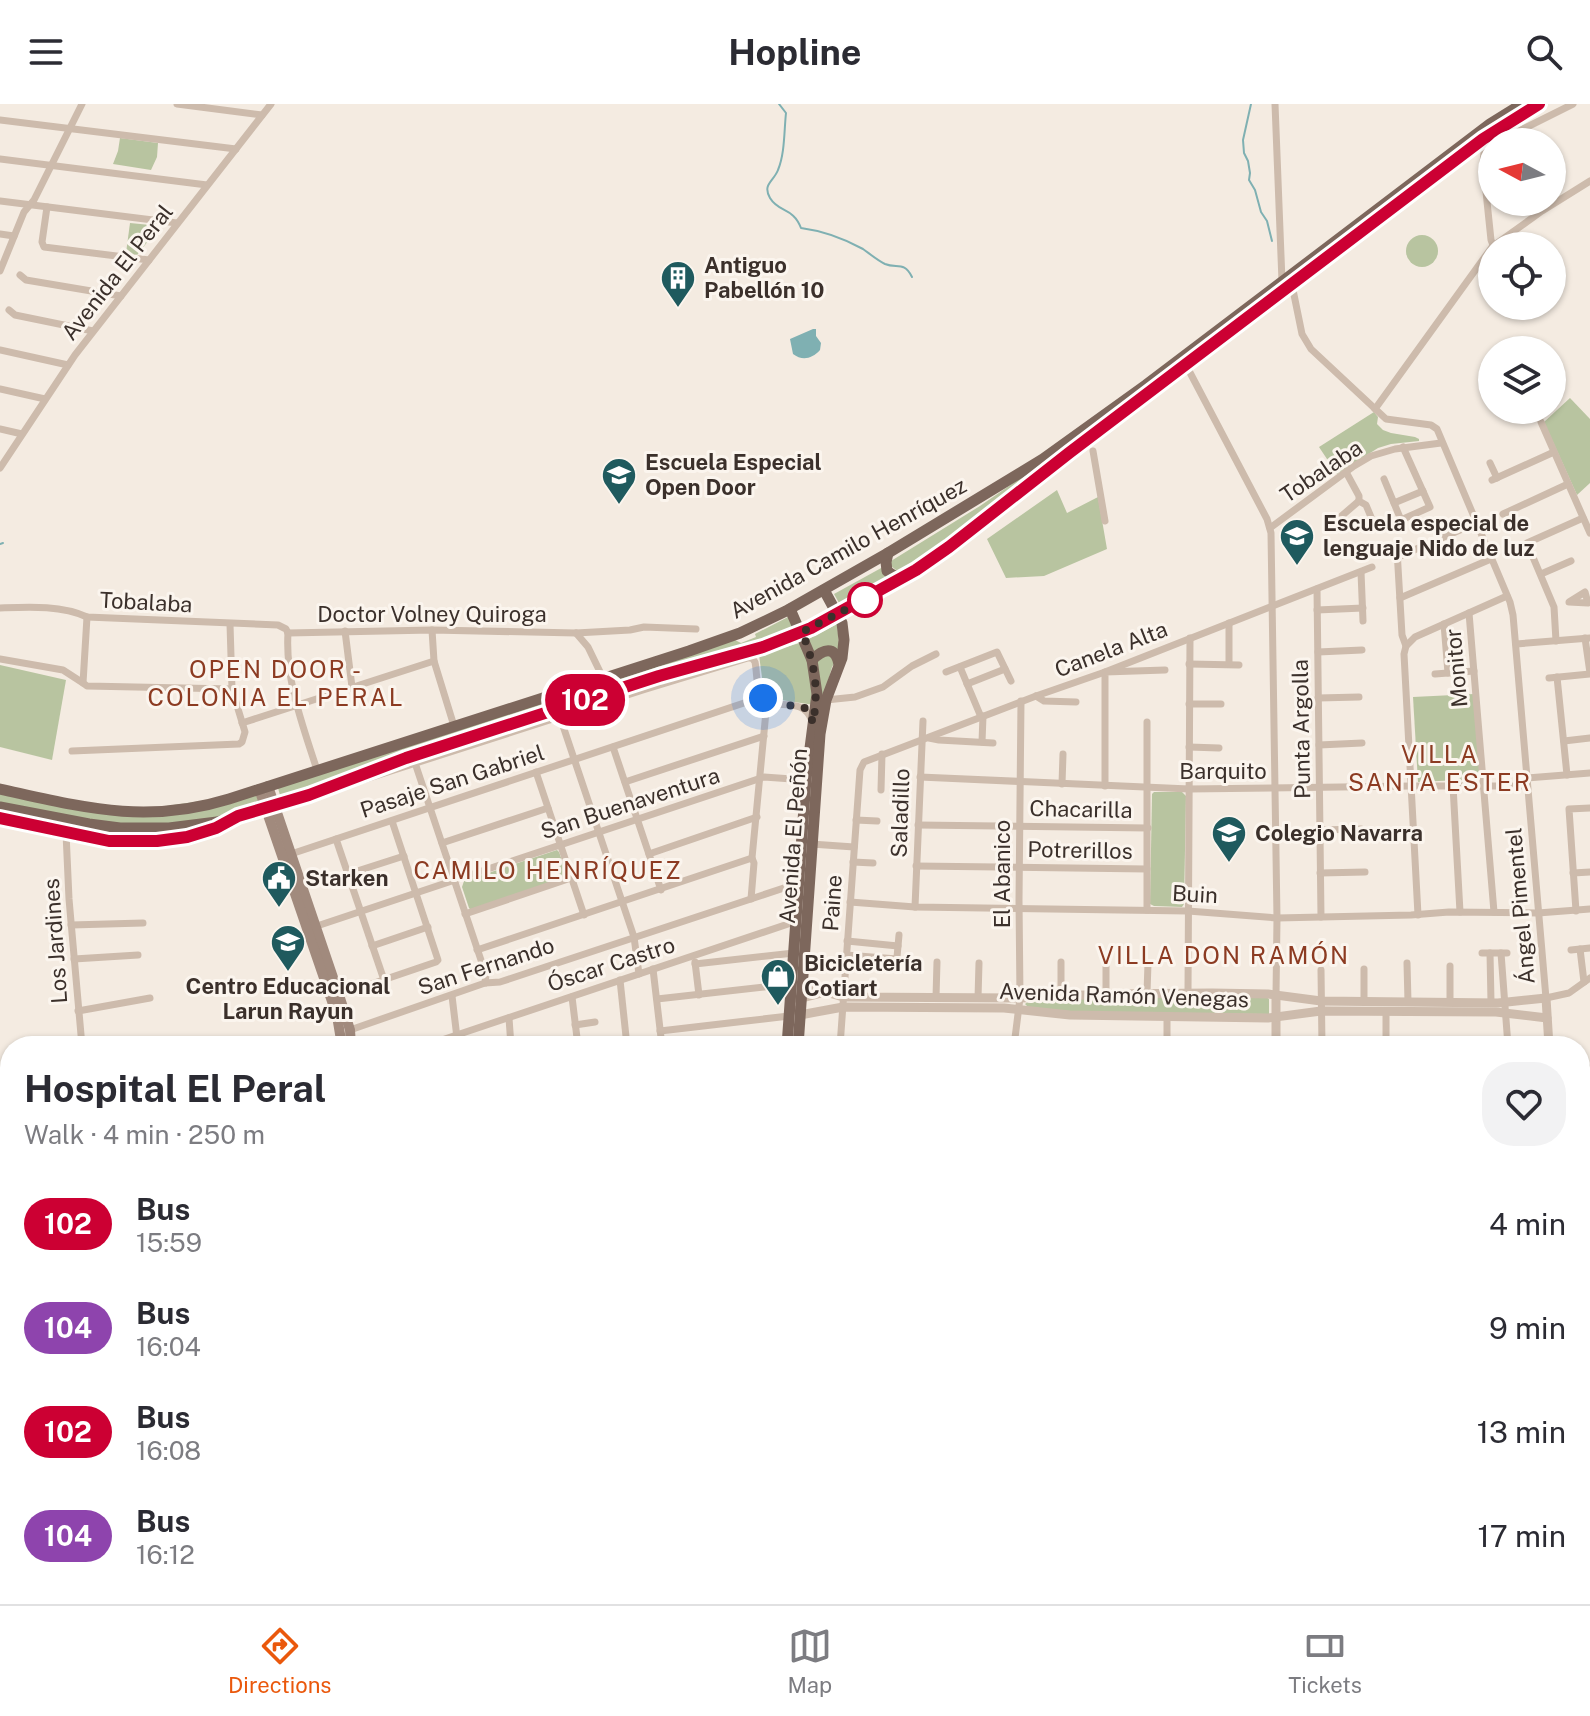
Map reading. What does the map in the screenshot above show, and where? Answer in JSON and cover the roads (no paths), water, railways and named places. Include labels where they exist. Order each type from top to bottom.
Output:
[{"type":"main road","name":"Avenida Camilo Henríquez","points":[[0,807],[102,826],[169,828],[207,823],[309,795],[406,758],[651,678],[763,647],[802,632],[904,578],[949,547],[1186,365],[1490,124],[1522,104]]},
{"type":"main road","name":"Avenida Camilo Henríquez","points":[[1507,128],[1539,104]]},
{"type":"main road","name":"Avenida Camilo Henríquez","points":[[0,789],[91,808],[141,813],[194,808],[726,638],[824,590],[1043,459],[1478,149]]},
{"type":"main road","points":[[888,553],[887,571],[904,578]]},
{"type":"main road","name":"Avenida El Peñón","points":[[797,985],[794,953],[796,922],[811,844],[820,734],[826,700],[844,640],[842,624],[824,590]]},
{"type":"main road","name":"Avenida El Peñón","points":[[790,609],[812,660],[817,694],[806,779],[804,881],[807,912],[797,985],[797,1036]]},
{"type":"main road","points":[[812,660],[823,651],[829,651],[835,654],[839,664]]},
{"type":"main road","points":[[264,788],[337,1016],[340,1036]]},
{"type":"main road","points":[[271,807],[317,926],[350,1036]]},
{"type":"main road","points":[[102,826],[151,842]]},
{"type":"main road","name":"Avenida El Peñón","points":[[790,1036],[795,1015]]},
{"type":"street","points":[[0,271],[24,212],[34,200],[82,104]]},
{"type":"street","points":[[177,104],[262,115]]},
{"type":"street","name":"Avenida El Peral","points":[[0,468],[93,331],[271,104]]},
{"type":"street","points":[[1275,104],[1287,283],[1302,334],[1311,349],[1386,419],[1431,425],[1437,429],[1441,443]]},
{"type":"street","points":[[1525,128],[1573,104]]},
{"type":"street","points":[[0,120],[236,149]]},
{"type":"street","points":[[0,159],[207,185]]},
{"type":"street","points":[[1513,232],[1590,181]]},
{"type":"street","points":[[0,201],[177,223]]},
{"type":"street","points":[[47,207],[40,247],[149,260]]},
{"type":"street","points":[[0,234],[14,236]]},
{"type":"street","points":[[1375,409],[1478,267]]},
{"type":"street","points":[[20,275],[26,280],[121,296]]},
{"type":"street","points":[[9,310],[15,315],[93,331]]},
{"type":"street","points":[[0,350],[68,365]]},
{"type":"street","points":[[1186,365],[1270,528],[1276,1036]]},
{"type":"street","points":[[0,389],[45,399]]},
{"type":"street","points":[[1542,424],[1590,533]]},
{"type":"street","points":[[0,429],[22,434]]},
{"type":"street","name":"Tobalaba","points":[[1270,528],[1371,456],[1403,447],[1441,443]]},
{"type":"street","name":"Ángel Pimentel","points":[[1441,443],[1513,615],[1548,1036]]},
{"type":"street","points":[[1384,479],[1401,520],[1430,507],[1403,447]]},
{"type":"street","points":[[1093,451],[1105,521]]},
{"type":"street","points":[[1490,463],[1494,479],[1554,452]]},
{"type":"street","points":[[1521,454],[1525,465]]},
{"type":"street","points":[[1346,472],[1359,501]]},
{"type":"street","points":[[1503,514],[1568,484]]},
{"type":"street","points":[[1394,503],[1423,491]]},
{"type":"street","points":[[1331,525],[1359,501]]},
{"type":"street","points":[[1359,501],[1366,505],[1376,529]]},
{"type":"street","points":[[1556,641],[1554,607],[1527,543],[1583,518]]},
{"type":"street","points":[[1406,646],[1402,635],[1397,554],[1476,523]]},
{"type":"street","points":[[1400,598],[1491,559]]},
{"type":"street","points":[[1541,574],[1571,561]]},
{"type":"street","name":"Canela Alta","points":[[862,764],[1372,567]]},
{"type":"street","points":[[1361,572],[1363,621]]},
{"type":"street","name":"Punta Argolla","points":[[1317,589],[1321,917]]},
{"type":"street","points":[[1418,915],[1406,646],[1412,639],[1507,596]]},
{"type":"street","points":[[1554,607],[1569,602]]},
{"type":"street","name":"Tobalaba","points":[[0,608],[60,609],[87,617],[278,625],[288,633]]},
{"type":"street","points":[[1317,610],[1363,608]]},
{"type":"street","name":"Monitor","points":[[1469,613],[1494,912]]},
{"type":"street","points":[[84,684],[87,617]]},
{"type":"street","points":[[1229,623],[1229,664]]},
{"type":"street","points":[[72,751],[242,742],[245,736],[232,689],[230,624]]},
{"type":"street","points":[[1444,624],[1448,673]]},
{"type":"street","name":"Doctor Volney Quiroga","points":[[288,633],[432,630],[576,633],[644,627],[696,629]]},
{"type":"street","points":[[432,630],[434,661],[454,726]]},
{"type":"street","points":[[345,631],[352,687]]},
{"type":"street","points":[[288,633],[289,672],[317,770]]},
{"type":"street","name":"Doctor Volney Quiroga","points":[[576,633],[588,647],[603,678]]},
{"type":"street","points":[[1188,993],[1190,638]]},
{"type":"street","points":[[1516,644],[1588,638],[1590,674],[1553,678],[1566,771]]},
{"type":"street","points":[[1318,652],[1362,650]]},
{"type":"street","points":[[946,672],[997,652],[1011,681]]},
{"type":"street","points":[[1153,652],[1154,670]]},
{"type":"street","points":[[826,700],[855,697],[883,687],[912,666],[936,654]]},
{"type":"street","points":[[0,659],[63,670],[84,684],[232,689]]},
{"type":"street","name":"Avenida Camilo Henríquez","points":[[309,795],[347,786],[745,659],[754,659],[764,699]]},
{"type":"street","points":[[242,723],[434,661]]},
{"type":"street","points":[[1189,664],[1239,665]]},
{"type":"street","points":[[960,667],[982,716],[982,742]]},
{"type":"street","points":[[967,684],[1005,669]]},
{"type":"street","points":[[1105,786],[1105,672],[1165,670]]},
{"type":"street","points":[[1435,674],[1474,671]]},
{"type":"street","points":[[1065,685],[1065,702]]},
{"type":"street","points":[[1036,696],[1044,701],[1076,702]]},
{"type":"street","points":[[1318,698],[1359,697]]},
{"type":"street","points":[[751,899],[764,699],[804,708],[813,723]]},
{"type":"street","name":"Pasaje San Gabriel","points":[[291,854],[764,699]]},
{"type":"street","name":"El Abanico","points":[[1015,1036],[1019,1003],[1021,701]]},
{"type":"street","points":[[1189,704],[1221,704]]},
{"type":"street","points":[[560,717],[634,937],[639,974]]},
{"type":"street","name":"Saladillo","points":[[915,907],[923,721]]},
{"type":"street","points":[[1147,722],[1147,910]]},
{"type":"street","points":[[625,782],[764,736]]},
{"type":"street","points":[[924,738],[993,743]]},
{"type":"street","points":[[1564,741],[1590,738]]},
{"type":"street","points":[[1319,745],[1362,743]]},
{"type":"street","points":[[613,747],[661,890]]},
{"type":"street","points":[[1189,747],[1219,748]]},
{"type":"street","points":[[881,790],[882,754]]},
{"type":"street","points":[[1062,784],[1063,754]]},
{"type":"street","points":[[415,763],[486,975],[485,983]]},
{"type":"street","name":"Paine","points":[[841,1036],[862,764]]},
{"type":"street","name":"Barquito","points":[[920,777],[1148,788],[1275,789],[1484,786],[1527,782],[1566,771],[1590,773]]},
{"type":"street","points":[[536,772],[584,915]]},
{"type":"street","name":"San Buenaventura","points":[[317,926],[761,778],[806,779]]},
{"type":"street","points":[[806,779],[815,791]]},
{"type":"street","points":[[1453,786],[1460,912]]},
{"type":"street","points":[[442,843],[548,808]]},
{"type":"street","points":[[1576,911],[1569,809],[1590,808]]},
{"type":"street","name":"Avenida Camilo Henríquez","points":[[0,818],[109,841],[151,842],[205,832],[238,816]]},
{"type":"street","points":[[649,854],[757,817]]},
{"type":"street","points":[[856,820],[877,821]]},
{"type":"street","points":[[339,995],[438,961],[392,821]]},
{"type":"street","name":"Chacarilla","points":[[918,825],[1148,828]]},
{"type":"street","points":[[1320,830],[1361,829]]},
{"type":"street","name":"Los Jardines","points":[[66,833],[79,1036]]},
{"type":"street","points":[[336,839],[384,980]]},
{"type":"street","points":[[811,844],[854,847]]},
{"type":"street","points":[[348,874],[404,856]]},
{"type":"street","points":[[477,950],[752,858]]},
{"type":"street","points":[[853,862],[873,863]]},
{"type":"street","name":"Potrerillos","points":[[916,866],[1147,869]]},
{"type":"street","points":[[1320,873],[1365,872]]},
{"type":"street","points":[[1573,873],[1590,872]]},
{"type":"street","points":[[465,914],[571,878]]},
{"type":"street","name":"San Fernando","points":[[350,1030],[485,983],[500,982],[804,881]]},
{"type":"street","name":"Buin","points":[[850,902],[915,907],[1188,911],[1277,918],[1460,912],[1538,913],[1590,909]]},
{"type":"street","name":"Óscar Castro","points":[[453,1036],[653,969],[694,960],[796,922],[807,912]]},
{"type":"street","points":[[71,925],[143,923]]},
{"type":"street","points":[[372,946],[428,927]]},
{"type":"street","points":[[846,955],[896,963],[899,935]]},
{"type":"street","points":[[847,941],[898,946]]},
{"type":"street","points":[[1546,998],[1569,993],[1587,980],[1575,950],[1590,948]]},
{"type":"street","points":[[699,995],[694,960],[794,953]]},
{"type":"street","points":[[1491,1002],[1486,953],[1504,953],[1507,1036]]},
{"type":"street","points":[[74,959],[138,955]]},
{"type":"street","points":[[936,997],[937,962]]},
{"type":"street","points":[[1061,962],[1061,995]]},
{"type":"street","points":[[1106,962],[1106,994]]},
{"type":"street","points":[[978,998],[979,963]]},
{"type":"street","points":[[1147,993],[1148,963]]},
{"type":"street","points":[[1407,963],[1408,1002]]},
{"type":"street","points":[[1450,966],[1450,1002]]},
{"type":"street","points":[[653,969],[661,1036]]},
{"type":"street","points":[[1364,969],[1364,1002]]},
{"type":"street","points":[[1321,970],[1322,1036]]},
{"type":"street","points":[[620,980],[626,1036]]},
{"type":"street","points":[[657,999],[797,985]]},
{"type":"street","name":"Avenida Ramón Venegas","points":[[797,985],[826,992],[843,1002],[1019,1003],[1061,995],[1188,993],[1276,995],[1321,1006],[1386,1011],[1505,1008],[1546,998]]},
{"type":"street","name":"Avenida Ramón Venegas","points":[[796,1000],[826,992]]},
{"type":"street","points":[[452,996],[456,1035]]},
{"type":"street","points":[[572,997],[576,1036]]},
{"type":"street","name":"Avenida Ramón Venegas","points":[[795,1015],[843,1002],[936,997],[1019,1003],[1070,1015],[1265,1018],[1321,1006],[1364,1002],[1491,1002],[1547,1018]]},
{"type":"street","points":[[78,1011],[150,998]]},
{"type":"street","points":[[1386,1011],[1386,1036]]},
{"type":"street","points":[[660,1031],[795,1015]]},
{"type":"street","points":[[1167,1016],[1167,1036]]},
{"type":"street","points":[[509,1018],[510,1036]]},
{"type":"street","points":[[575,1025],[595,1022]]},
{"type":"water","points":[[816,329],[821,343],[820,350],[807,358],[793,354],[790,339]]},
{"type":"waterway","points":[[779,104],[786,113],[783,149],[776,174],[767,189],[770,198],[794,217],[801,228],[848,242],[885,264],[903,267],[912,277]]},
{"type":"waterway","points":[[1251,104],[1243,140],[1244,153],[1248,161],[1249,180],[1272,241]]},
{"type":"place","name":"Antiguo Pabellón 10","points":[[678,309]]},
{"type":"place","name":"Escuela Especial Open Door","points":[[619,506]]},
{"type":"place","name":"Escuela especial de lenguaje Nido de luz","points":[[1297,567]]},
{"type":"place","name":"Colegio Navarra","points":[[1229,864]]},
{"type":"place","name":"Starken","points":[[279,909]]},
{"type":"place","name":"Centro Educacional Larun Rayun","points":[[288,973]]},
{"type":"place","name":"Bicicletería Cotiart","points":[[778,1007]]},
{"type":"district","name":"OPEN DOOR - COLONIA EL PERAL","points":[[276,683]]},
{"type":"district","name":"VILLA SANTA ESTER","points":[[1440,768]]},
{"type":"district","name":"CAMILO HENRÍQUEZ","points":[[548,870]]},
{"type":"district","name":"VILLA DON RAMÓN","points":[[1224,955]]}]
